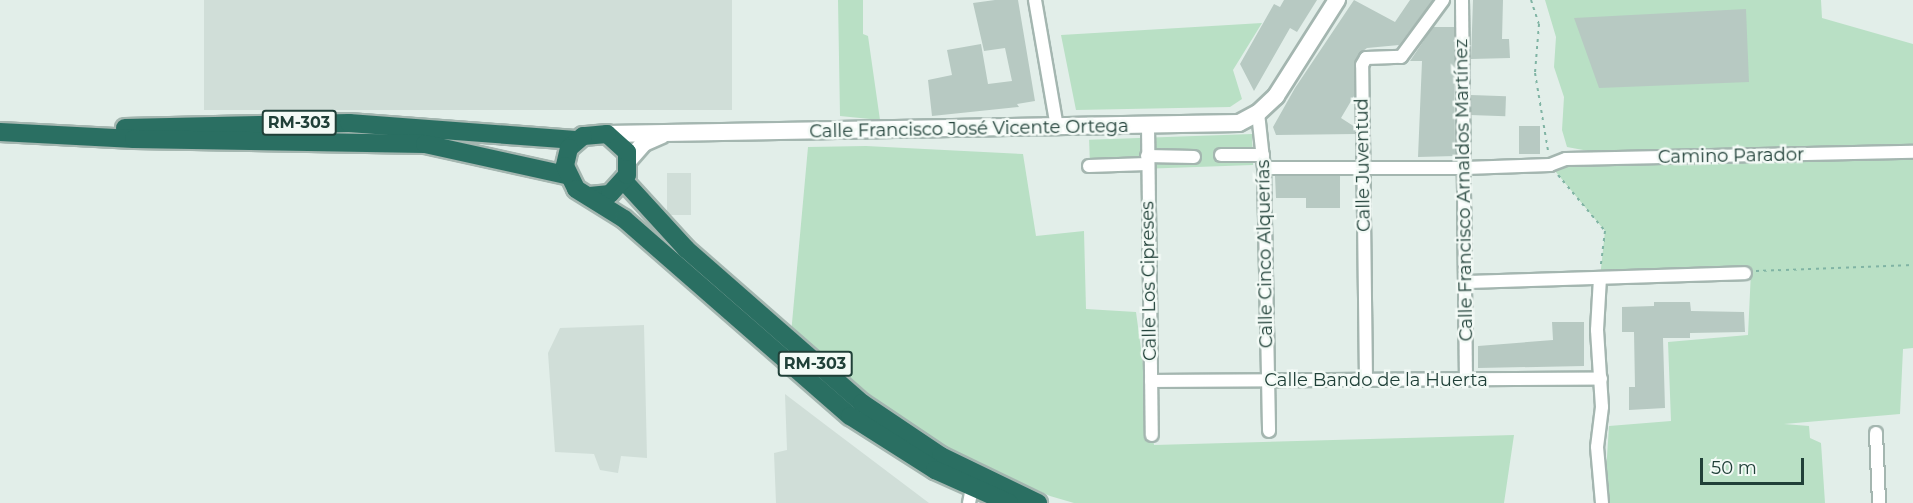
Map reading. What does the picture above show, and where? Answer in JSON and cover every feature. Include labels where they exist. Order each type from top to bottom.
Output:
[{"type":"highway","name":"RM-303","points":[[22,133],[349,123],[576,140],[591,133],[607,134]]},
{"type":"highway","name":"RM-303","points":[[0,132],[134,139],[424,144],[566,175],[576,189],[624,219],[850,416],[970,495],[1010,503]]},
{"type":"highway","points":[[590,196],[610,194],[624,181],[629,160],[622,144],[607,134]]},
{"type":"highway","points":[[566,175],[566,156],[576,140]]},
{"type":"highway","name":"RM-303","points":[[624,181],[686,249],[862,404],[941,456],[1038,503]]},
{"type":"street","points":[[1035,0],[1057,128]]},
{"type":"street","points":[[1258,113],[1288,80],[1337,0]]},
{"type":"street","name":"Calle Juventud","points":[[1366,380],[1362,65],[1366,58],[1401,57],[1443,0]]},
{"type":"street","name":"Calle Francisco Arnaldos Martínez","points":[[1462,0],[1466,380]]},
{"type":"street","name":"Calle Francisco José Vicente Ortega","points":[[607,134],[677,131],[1229,125],[1258,113]]},
{"type":"street","name":"Calle Cinco Alquerías","points":[[1258,113],[1264,168],[1269,430]]},
{"type":"street","name":"Calle Los Cipreses","points":[[1148,126],[1152,435]]},
{"type":"street","points":[[629,160],[644,143],[677,131]]},
{"type":"street","name":"Camino Parador","points":[[1264,168],[1362,170],[1465,168],[1550,165],[1566,159],[1913,152]]},
{"type":"street","points":[[1221,155],[1263,155]]},
{"type":"street","points":[[1089,166],[1194,157]]},
{"type":"street","points":[[1466,282],[1745,273]]},
{"type":"street","points":[[1600,278],[1597,330],[1602,407],[1597,447],[1602,503]]},
{"type":"street","name":"Calle Bando de la Huerta","points":[[1152,381],[1600,379]]},
{"type":"street","points":[[1876,433],[1879,503]]},
{"type":"path","points":[[1531,0],[1539,24],[1535,73],[1550,165],[1605,231],[1600,278]]},
{"type":"path","points":[[1745,273],[1913,265]]},
{"type":"shaded area","points":[[204,0],[732,0],[732,110],[204,110]]},
{"type":"shaded area","points":[[667,173],[691,173],[691,215],[667,215]]},
{"type":"shaded area","points":[[644,325],[647,458],[621,456],[618,473],[600,470],[594,454],[555,452],[548,353],[560,328]]},
{"type":"shaded area","points":[[785,394],[929,503],[776,503],[774,453],[787,450]]},
{"type":"green space","points":[[838,0],[863,0],[863,34],[868,36],[880,120],[840,116]]},
{"type":"green space","points":[[1545,0],[1821,0],[1822,18],[1913,44],[1913,145],[1594,152],[1567,147],[1562,130],[1564,97],[1554,67],[1556,37]]},
{"type":"green space","points":[[1262,23],[1233,70],[1242,99],[1230,107],[1076,110],[1061,35]]},
{"type":"green space","points":[[1252,134],[1253,165],[1090,171],[1089,140]]},
{"type":"green space","points":[[866,146],[1023,154],[1036,236],[1084,231],[1086,309],[1136,312],[1154,445],[1514,435],[1504,503],[1074,503],[1050,496],[935,444],[791,334],[808,147]]},
{"type":"green space","points":[[1913,152],[1913,348],[1903,349],[1900,414],[1784,424],[1809,426],[1810,438],[1821,443],[1825,503],[1610,503],[1606,472],[1609,426],[1671,421],[1668,342],[1748,335],[1751,271],[1600,278],[1605,231],[1550,165]]},
{"type":"building","points":[[1018,0],[1035,101],[1017,104],[1019,107],[932,116],[928,80],[952,75],[947,50],[981,44],[988,84],[1012,81],[1005,48],[984,51],[973,3]]},
{"type":"building","points":[[1284,0],[1317,0],[1297,32],[1290,28],[1254,91],[1240,64],[1274,4],[1280,7]]},
{"type":"building","points":[[1354,0],[1395,22],[1410,0],[1433,0],[1399,45],[1367,48],[1359,54],[1354,65],[1354,96],[1341,118],[1355,127],[1355,134],[1276,135],[1273,127],[1295,88]]},
{"type":"building","points":[[1473,0],[1503,0],[1502,39],[1509,39],[1510,58],[1471,59]]},
{"type":"building","points":[[1746,9],[1749,82],[1599,88],[1574,18]]},
{"type":"building","points":[[1433,27],[1454,27],[1455,156],[1418,157],[1422,61],[1410,61]]},
{"type":"building","points":[[1471,95],[1506,96],[1505,116],[1470,115]]},
{"type":"building","points":[[1519,126],[1540,126],[1540,154],[1519,154]]},
{"type":"building","points":[[1275,176],[1340,176],[1340,208],[1306,208],[1306,198],[1276,198]]},
{"type":"building","points":[[1654,302],[1690,302],[1691,311],[1744,312],[1745,332],[1690,333],[1690,338],[1663,338],[1665,408],[1629,410],[1629,387],[1635,387],[1634,332],[1622,332],[1622,307],[1654,306]]},
{"type":"building","points":[[1552,322],[1584,322],[1584,366],[1478,368],[1478,346],[1553,340]]}]
